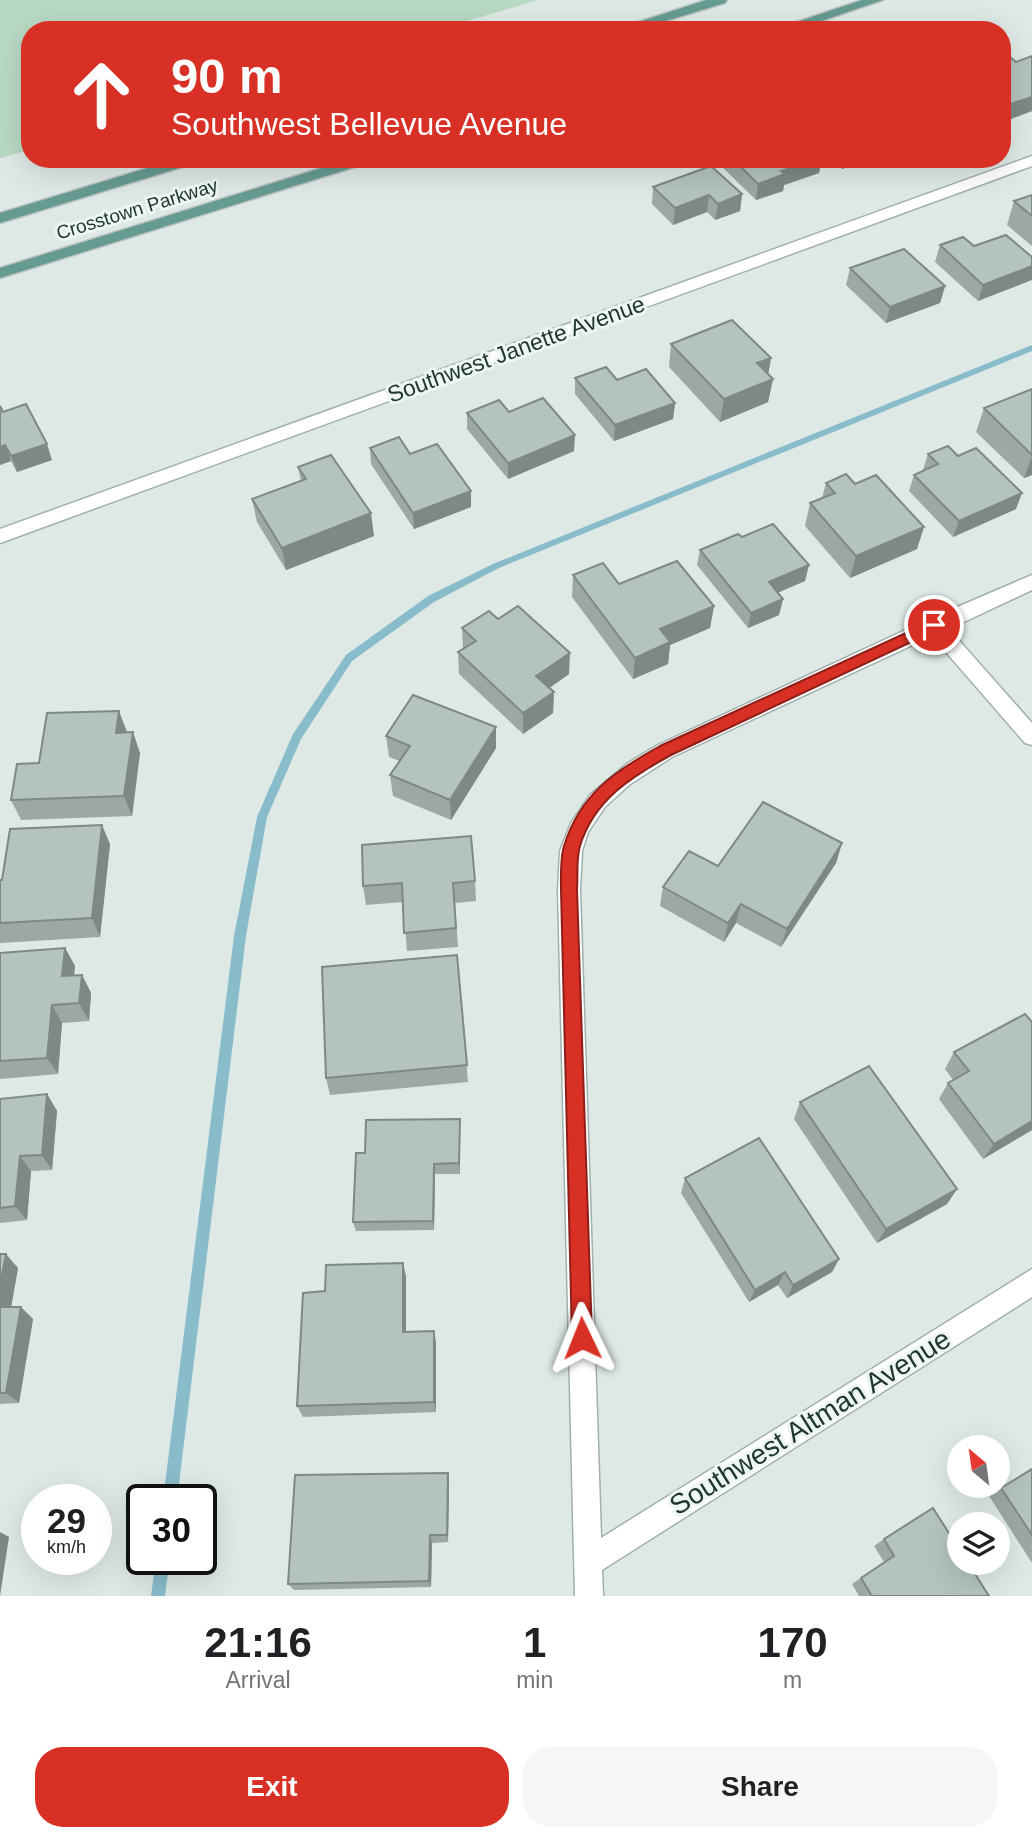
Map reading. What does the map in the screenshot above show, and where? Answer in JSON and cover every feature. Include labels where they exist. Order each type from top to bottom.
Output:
[{"type":"main road","points":[[651,21],[720,0]]},
{"type":"main road","points":[[809,21],[876,0]]},
{"type":"main road","name":"Crosstown Parkway","points":[[0,218],[164,168]]},
{"type":"main road","name":"Crosstown Parkway","points":[[0,274],[337,168]]},
{"type":"street","name":"Southwest Janette Avenue","points":[[0,537],[1032,161]]},
{"type":"street","points":[[589,1596],[569,890],[571,848],[586,816],[606,788],[625,773],[665,751],[1032,582]]},
{"type":"street","points":[[934,625],[1032,737]]},
{"type":"street","name":"Southwest Altman Avenue","points":[[589,1562],[1032,1282]]},
{"type":"green space","points":[[0,0],[538,0],[467,21],[21,21],[21,152],[0,158]]},
{"type":"building","points":[[1032,56],[1032,97],[1011,104],[1011,58],[1016,62]]},
{"type":"building","points":[[705,168],[713,168],[742,194],[718,204],[709,195],[675,208],[653,187]]},
{"type":"building","points":[[742,168],[790,168],[781,171],[785,174],[758,184]]},
{"type":"building","points":[[1032,195],[1032,216],[1014,201]]},
{"type":"building","points":[[1006,235],[1032,257],[1032,266],[983,285],[940,245],[963,237],[974,246]]},
{"type":"building","points":[[904,249],[945,286],[890,307],[850,268]]},
{"type":"building","points":[[732,320],[771,358],[757,363],[773,379],[724,399],[671,344]]},
{"type":"building","points":[[606,367],[617,380],[646,369],[675,403],[615,425],[575,378]]},
{"type":"building","points":[[1032,389],[1032,455],[984,408]]},
{"type":"building","points":[[543,398],[575,435],[508,463],[467,413],[499,400],[509,412]]},
{"type":"building","points":[[26,404],[47,444],[11,456],[5,445],[0,447],[0,406],[3,412]]},
{"type":"building","points":[[399,437],[410,454],[437,444],[471,491],[413,513],[370,448]]},
{"type":"building","points":[[948,446],[958,456],[976,448],[1022,493],[959,521],[914,475],[938,464],[928,454]]},
{"type":"building","points":[[331,455],[371,513],[282,548],[252,499],[306,479],[298,467]]},
{"type":"building","points":[[846,474],[855,484],[876,475],[924,527],[856,556],[810,503],[835,493],[826,483]]},
{"type":"building","points":[[773,524],[809,565],[769,582],[783,599],[751,613],[700,550],[738,534],[742,537]]},
{"type":"building","points":[[677,561],[714,606],[660,629],[670,642],[635,658],[573,575],[603,563],[619,584]]},
{"type":"building","points":[[518,606],[570,653],[536,676],[554,692],[523,713],[458,652],[476,641],[462,628],[489,611],[498,619]]},
{"type":"building","points":[[413,695],[496,727],[450,800],[390,775],[410,746],[386,736]]},
{"type":"building","points":[[119,711],[116,733],[133,732],[124,796],[11,800],[17,764],[39,763],[47,713]]},
{"type":"building","points":[[763,802],[842,843],[787,929],[741,904],[728,923],[663,887],[689,851],[718,866]]},
{"type":"building","points":[[102,825],[92,918],[0,923],[0,880],[10,829]]},
{"type":"building","points":[[471,836],[475,881],[453,883],[456,928],[404,933],[402,883],[363,886],[362,845]]},
{"type":"building","points":[[65,948],[62,976],[82,975],[79,1003],[52,1005],[47,1058],[0,1061],[0,953]]},
{"type":"building","points":[[457,955],[467,1065],[326,1078],[322,967]]},
{"type":"building","points":[[1025,1014],[1032,1022],[1032,1121],[994,1144],[948,1083],[969,1071],[954,1052]]},
{"type":"building","points":[[869,1066],[957,1189],[886,1229],[800,1102]]},
{"type":"building","points":[[47,1094],[42,1155],[20,1156],[15,1206],[0,1208],[0,1099]]},
{"type":"building","points":[[460,1119],[459,1163],[434,1164],[433,1221],[353,1222],[356,1153],[365,1153],[366,1120]]},
{"type":"building","points":[[759,1138],[839,1259],[793,1285],[785,1272],[755,1290],[685,1178]]},
{"type":"building","points":[[0,1254],[6,1254],[0,1286]]},
{"type":"building","points":[[403,1263],[403,1332],[434,1331],[434,1402],[297,1406],[303,1293],[325,1291],[326,1265]]},
{"type":"building","points":[[0,1307],[21,1307],[6,1393],[0,1393]]},
{"type":"building","points":[[1032,1469],[1032,1535],[1008,1498],[1010,1498],[1010,1482]]},
{"type":"building","points":[[448,1473],[447,1535],[430,1535],[429,1581],[288,1584],[295,1475]]},
{"type":"building","points":[[933,1508],[947,1530],[947,1575],[976,1575],[989,1596],[872,1596],[861,1578],[894,1556],[884,1539]]},
{"type":"waterway","points":[[172,1484],[240,936],[262,817],[297,737],[349,658],[431,599],[496,566],[1032,348]]},
{"type":"waterway","points":[[158,1596],[161,1575]]},
{"type":"route","points":[[582,1338],[569,890],[571,848],[586,816],[606,788],[625,773],[665,751],[934,625]]}]
